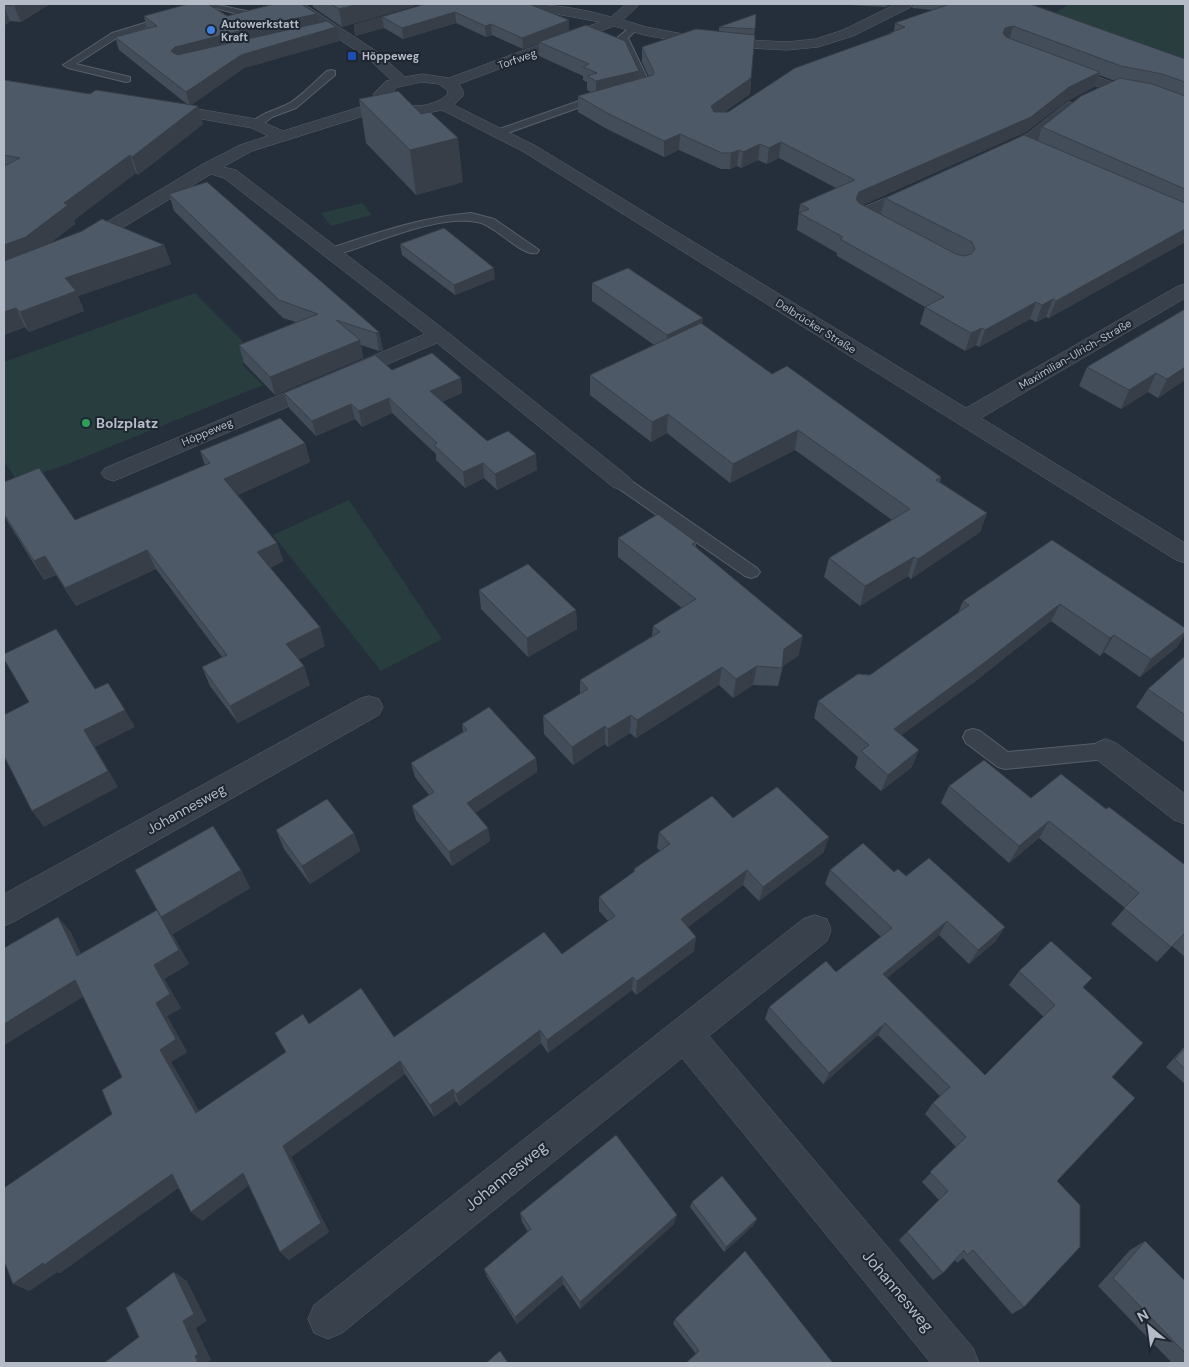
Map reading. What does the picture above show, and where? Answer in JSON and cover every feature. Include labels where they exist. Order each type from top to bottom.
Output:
[{"type":"street","points":[[295,4],[374,56],[401,81]]},
{"type":"street","points":[[524,4],[590,16],[633,28],[683,38],[728,43],[786,46],[818,43],[848,33],[906,4]]},
{"type":"street","name":"Torfweg","points":[[449,83],[613,22],[634,4]]},
{"type":"street","points":[[338,31],[360,28]]},
{"type":"street","points":[[813,60],[829,50],[818,43]]},
{"type":"street","points":[[1051,64],[1112,87],[1151,94],[1185,107]]},
{"type":"street","points":[[422,78],[449,83],[456,92],[455,96],[443,105],[432,108],[406,110],[386,104],[381,99],[381,94],[391,84],[401,81],[422,78]]},
{"type":"street","points":[[986,159],[1021,144],[1033,137],[1070,107],[1112,87]]},
{"type":"street","points":[[66,251],[83,244],[209,168],[246,148],[386,104]]},
{"type":"street","name":"Delbrücker Straße","points":[[443,105],[530,149],[1185,554]]},
{"type":"street","points":[[149,106],[256,124],[280,136]]},
{"type":"street","points":[[1021,144],[1038,151]]},
{"type":"street","points":[[209,168],[230,174],[440,335],[621,482]]},
{"type":"street","points":[[900,234],[863,214],[933,183]]},
{"type":"street","name":"Maximilian-Ulrich-Straße","points":[[965,418],[1185,290]]},
{"type":"street","name":"Höppeweg","points":[[113,472],[440,335]]},
{"type":"street","name":"Johannesweg","points":[[4,911],[369,708]]},
{"type":"street","points":[[1106,751],[1185,811]]},
{"type":"street","name":"Johannesweg","points":[[328,1318],[815,930]]},
{"type":"street","name":"Johannesweg","points":[[684,1034],[958,1363]]},
{"type":"lane","points":[[126,79],[68,65],[115,35],[204,7],[215,5],[250,14],[295,4]]},
{"type":"lane","points":[[498,133],[583,103],[647,88],[623,36],[633,28]]},
{"type":"lane","points":[[316,32],[338,31]]},
{"type":"lane","points":[[256,124],[268,115],[292,106],[331,73]]},
{"type":"lane","points":[[332,252],[444,220],[466,217],[484,219],[533,250]]},
{"type":"lane","points":[[621,482],[751,572]]},
{"type":"lane","points":[[973,737],[1005,761],[1106,751]]},
{"type":"green space","points":[[1069,4],[1185,4],[1185,62],[1053,14]]},
{"type":"green space","points":[[362,203],[372,215],[331,226],[321,213]]},
{"type":"green space","name":"Bolzplatz","points":[[195,293],[258,357],[242,364],[263,385],[65,465],[17,481],[4,461],[4,362]]},
{"type":"green space","points":[[349,500],[442,639],[381,671],[273,535]]},
{"type":"building","points":[[4,4],[18,4],[14,6]]},
{"type":"building","points":[[188,4],[208,4],[227,16],[274,4],[301,4],[317,14],[263,25],[175,47],[171,51],[177,55],[327,21],[336,27],[241,55],[186,92],[115,37],[157,26],[144,16]]},
{"type":"building","points":[[331,4],[359,4],[339,9]]},
{"type":"building","points":[[425,4],[529,4],[569,20],[522,38],[491,24],[485,26],[455,12],[402,28],[382,17],[354,25]]},
{"type":"building","points":[[950,4],[1030,4],[1185,59],[1185,82],[1162,74],[1121,66],[1013,26],[1005,28],[1003,33],[1006,37],[1100,72],[1069,87],[1031,117],[859,192],[856,199],[859,203],[956,254],[963,256],[971,254],[975,249],[972,242],[885,198],[1024,135],[1185,203],[1185,229],[1056,301],[1053,299],[1042,305],[1036,302],[985,330],[982,328],[971,333],[925,307],[944,297],[840,239],[843,237],[799,213],[809,209],[800,204],[855,180],[781,142],[769,148],[760,144],[743,152],[739,150],[731,153],[722,153],[680,134],[664,141],[607,113],[578,96],[653,75],[654,72],[642,47],[696,29],[755,35],[751,78],[711,106],[714,112],[728,112],[795,68],[892,33],[890,33],[905,27],[895,23]]},
{"type":"building","points":[[756,14],[755,29],[719,27]]},
{"type":"building","points":[[586,25],[625,41],[639,71],[596,81],[587,76],[597,73],[583,67],[589,64],[539,42]]},
{"type":"building","points":[[1120,78],[1152,84],[1185,96],[1185,189],[1042,127],[1081,96]]},
{"type":"building","points":[[4,80],[90,94],[96,90],[198,106],[132,157],[130,155],[64,203],[68,205],[27,236],[42,231],[4,245],[4,166],[20,158],[4,155]]},
{"type":"building","points":[[398,91],[421,114],[430,112],[458,138],[410,150],[359,99]]},
{"type":"building","points":[[207,182],[379,332],[376,333],[336,320],[360,340],[270,377],[239,345],[318,314],[279,300],[169,194]]},
{"type":"building","points":[[102,219],[164,245],[65,278],[76,291],[20,312],[16,308],[4,312],[4,261],[82,231]]},
{"type":"building","points":[[444,228],[494,268],[454,285],[400,244]]},
{"type":"building","points":[[628,268],[703,318],[667,335],[592,283]]},
{"type":"building","points":[[1185,309],[1185,367],[1167,379],[1156,373],[1129,390],[1087,367]]},
{"type":"building","points":[[701,323],[772,374],[787,366],[941,477],[936,480],[987,513],[918,559],[914,557],[865,586],[829,558],[910,509],[798,430],[733,464],[668,414],[652,422],[590,375]]},
{"type":"building","points":[[432,353],[461,378],[430,391],[487,441],[508,431],[536,454],[495,474],[483,463],[463,472],[434,445],[437,443],[389,398],[359,411],[351,404],[312,421],[284,393],[375,355],[392,370]]},
{"type":"building","points":[[280,418],[305,443],[224,479],[277,543],[257,552],[320,627],[286,644],[304,666],[230,706],[202,667],[227,655],[147,550],[65,588],[45,556],[34,561],[4,514],[4,482],[39,468],[75,520],[210,463],[200,451]]},
{"type":"building","points":[[658,514],[696,542],[692,544],[803,636],[784,649],[782,668],[757,666],[736,679],[722,667],[637,720],[631,715],[608,729],[605,726],[572,747],[543,716],[588,689],[580,680],[660,632],[653,626],[696,599],[618,538]]},
{"type":"building","points":[[1052,540],[1185,628],[1185,632],[1151,659],[1114,635],[1110,638],[1060,604],[894,729],[919,750],[888,775],[861,751],[869,745],[818,701],[858,674],[870,675],[969,605],[963,601]]},
{"type":"building","points":[[528,564],[576,610],[527,638],[479,590]]},
{"type":"building","points":[[56,629],[95,689],[108,683],[125,710],[84,730],[108,771],[32,811],[4,756],[4,715],[29,702],[4,659],[4,654]]},
{"type":"building","points":[[1185,656],[1185,715],[1148,689]]},
{"type":"building","points":[[489,707],[536,758],[467,803],[488,828],[449,852],[412,806],[434,792],[411,763],[467,730],[462,724]]},
{"type":"building","points":[[984,760],[1031,798],[1061,774],[1106,809],[1109,807],[1185,865],[1185,933],[1171,947],[1124,908],[1139,893],[1049,821],[1019,846],[949,786]]},
{"type":"building","points":[[777,787],[829,837],[763,887],[747,870],[681,919],[696,937],[637,981],[633,977],[547,1040],[540,1030],[456,1094],[453,1089],[430,1105],[400,1061],[283,1146],[321,1223],[280,1252],[243,1173],[191,1212],[172,1174],[44,1265],[43,1263],[13,1284],[4,1261],[4,1188],[112,1114],[102,1090],[122,1077],[75,980],[4,1024],[4,948],[58,917],[77,956],[157,910],[179,950],[154,965],[170,994],[156,1003],[176,1039],[160,1050],[196,1113],[286,1052],[275,1033],[303,1014],[309,1024],[361,988],[394,1037],[544,932],[562,954],[615,916],[599,897],[635,871],[634,869],[670,844],[659,832],[712,796],[733,818]]},
{"type":"building","points":[[327,799],[354,833],[302,866],[276,830]]},
{"type":"building","points":[[213,826],[241,870],[161,917],[135,870]]},
{"type":"building","points":[[863,843],[894,872],[898,869],[906,876],[929,858],[1005,927],[978,950],[947,921],[883,974],[985,1075],[1055,1005],[1019,971],[1051,941],[1092,978],[1083,987],[1143,1043],[1112,1077],[1135,1098],[1057,1181],[1080,1205],[1080,1247],[1024,1307],[973,1250],[967,1255],[964,1250],[943,1273],[907,1232],[948,1191],[930,1172],[966,1137],[933,1103],[950,1087],[885,1023],[829,1073],[769,1007],[826,961],[836,972],[892,928],[830,870]]},
{"type":"building","points":[[1185,1048],[1185,1069],[1175,1059]]},
{"type":"building","points":[[616,1135],[677,1215],[580,1302],[562,1276],[515,1317],[484,1269],[531,1229],[520,1213]]},
{"type":"building","points":[[722,1176],[757,1219],[726,1247],[692,1202]]},
{"type":"building","points":[[1145,1241],[1185,1281],[1185,1353],[1113,1278]]},
{"type":"building","points":[[745,1251],[833,1363],[686,1363],[699,1351],[675,1319]]},
{"type":"building","points":[[174,1272],[194,1314],[183,1321],[198,1354],[195,1356],[198,1363],[104,1363],[139,1337],[126,1308]]},
{"type":"building","points":[[500,1351],[508,1363],[486,1363]]},
{"type":"place","name":"Autowerkstatt Kraft","points":[[211,30]]},
{"type":"place","name":"Höppeweg","points":[[352,56]]},
{"type":"place","name":"Bolzplatz","points":[[86,423]]}]
